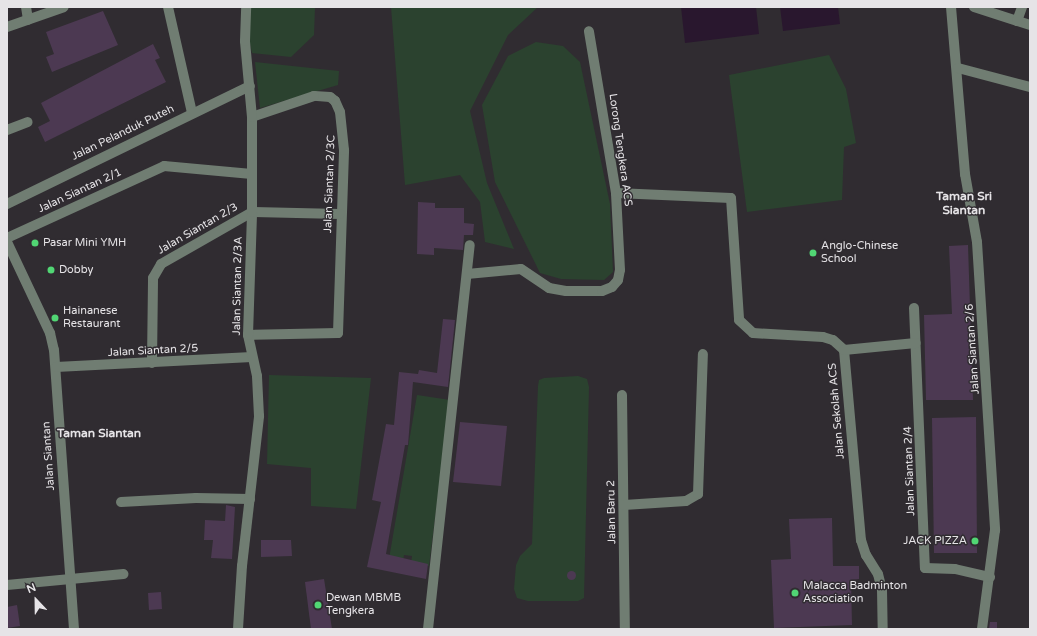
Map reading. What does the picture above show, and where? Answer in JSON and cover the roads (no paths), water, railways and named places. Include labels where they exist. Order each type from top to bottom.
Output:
[{"type":"street","points":[[26,7],[28,20]]},
{"type":"street","points":[[7,27],[64,7]]},
{"type":"street","points":[[168,7],[192,113]]},
{"type":"street","name":"Jalan Siantan 2/3A","points":[[238,629],[259,416],[257,376],[248,335],[252,212],[252,117],[245,41],[246,7]]},
{"type":"street","name":"Jalan Siantan 2/6","points":[[951,7],[958,68],[965,174],[977,242],[985,345],[995,530],[982,629]]},
{"type":"street","points":[[974,7],[1030,25]]},
{"type":"street","points":[[1017,21],[1022,7]]},
{"type":"street","name":"Lorong Tengkera ACS","points":[[467,274],[521,269],[550,288],[566,291],[602,291],[612,287],[618,280],[620,270],[616,193],[589,31]]},
{"type":"street","points":[[958,68],[1030,87]]},
{"type":"street","name":"Jalan Pelanduk Puteh","points":[[7,204],[250,86]]},
{"type":"street","name":"Jalan Siantan 2/3C","points":[[248,335],[338,333],[340,214],[344,125],[335,101],[324,96],[314,96],[252,117]]},
{"type":"street","points":[[7,130],[28,122]]},
{"type":"street","name":"Jalan Siantan 2/1","points":[[7,238],[164,166],[252,174]]},
{"type":"street","name":"Jalan Sekolah ACS","points":[[616,193],[731,198],[740,320],[753,333],[823,337],[833,340],[844,350],[861,540],[866,555],[880,579],[883,629]]},
{"type":"street","points":[[252,212],[340,214]]},
{"type":"street","name":"Jalan Siantan 2/3","points":[[152,363],[153,278],[155,270],[161,264],[252,212]]},
{"type":"street","name":"Jalan Siantan","points":[[7,242],[50,333],[56,367],[69,579],[74,629]]},
{"type":"street","points":[[428,629],[470,245]]},
{"type":"street","name":"Jalan Siantan 2/4","points":[[914,308],[925,568],[955,569],[990,577]]},
{"type":"street","points":[[844,350],[916,343]]},
{"type":"street","points":[[624,505],[686,501],[698,494],[703,354]]},
{"type":"street","name":"Jalan Siantan 2/5","points":[[56,367],[252,357]]},
{"type":"street","name":"Jalan Baru 2","points":[[622,395],[625,629]]},
{"type":"street","points":[[121,502],[250,500]]},
{"type":"street","points":[[7,585],[123,574]]},
{"type":"place","name":"Pasar Mini YMH","points":[[35,243]]},
{"type":"place","name":"Anglo-Chinese School","points":[[813,253]]},
{"type":"place","name":"Dobby","points":[[51,270]]},
{"type":"place","name":"Hainanese Restaurant","points":[[55,318]]},
{"type":"place","name":"JACK PIZZA","points":[[975,541]]},
{"type":"place","name":"Malacca Badminton Association","points":[[795,593]]},
{"type":"place","name":"Dewan MBMB Tengkera","points":[[318,605]]},
{"type":"district","name":"Taman Sri Siantan","points":[[964,204]]},
{"type":"district","name":"Taman Siantan","points":[[99,434]]}]
